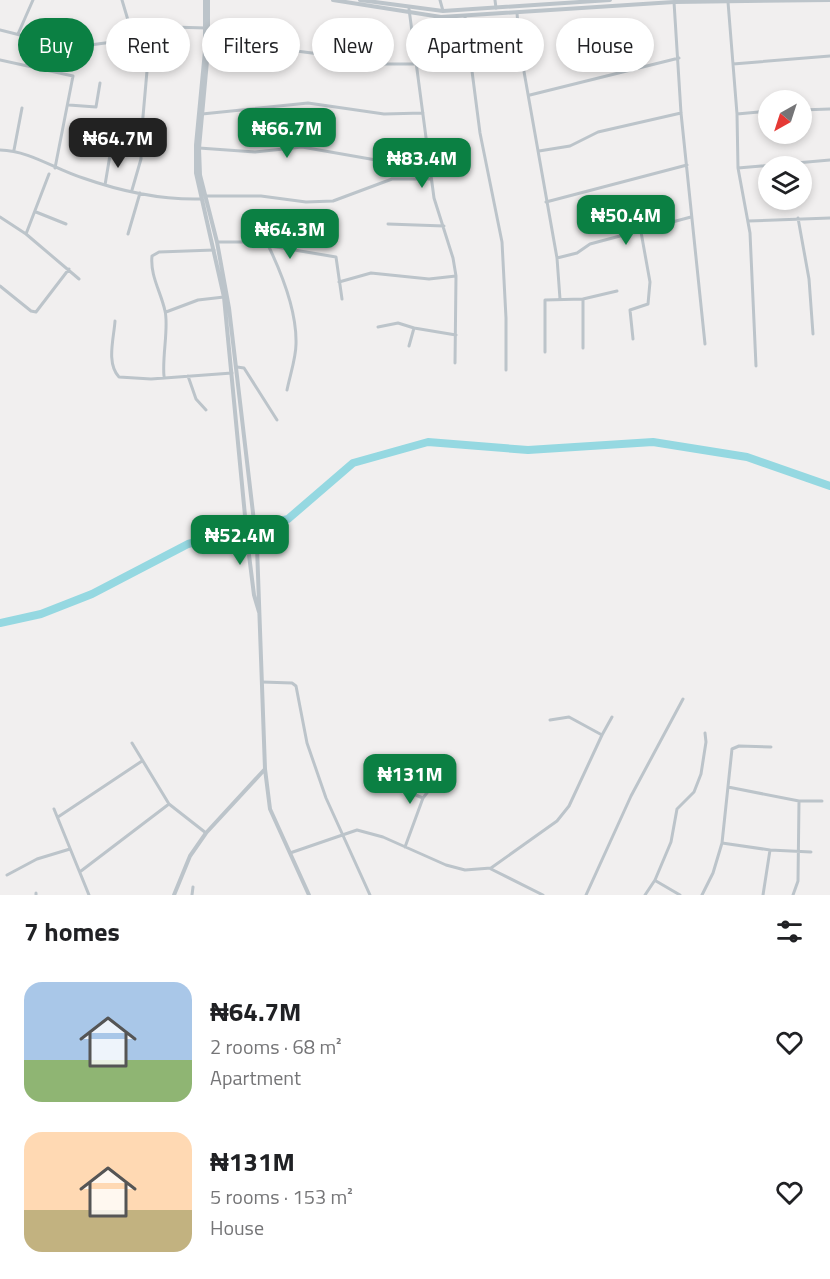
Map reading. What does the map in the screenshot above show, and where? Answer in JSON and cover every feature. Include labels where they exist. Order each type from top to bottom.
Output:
[{"type":"street","points":[[25,18],[33,0]]},
{"type":"street","points":[[122,0],[127,18]]},
{"type":"street","points":[[200,0],[206,1]]},
{"type":"street","points":[[333,0],[465,17],[674,2],[830,0]]},
{"type":"street","points":[[360,0],[383,2],[409,11],[443,11],[610,0]]},
{"type":"street","points":[[440,0],[443,11]]},
{"type":"street","points":[[495,0],[496,8]]},
{"type":"street","points":[[206,1],[206,18]]},
{"type":"street","points":[[206,1],[207,18]]},
{"type":"street","points":[[674,2],[681,113],[705,344]]},
{"type":"street","points":[[728,2],[737,114],[738,168],[748,221],[756,366]]},
{"type":"street","points":[[409,11],[410,18]]},
{"type":"street","points":[[517,13],[520,49],[530,94],[557,258],[560,300]]},
{"type":"street","points":[[465,17],[480,133],[502,242],[506,370]]},
{"type":"street","points":[[0,30],[18,34]]},
{"type":"street","points":[[300,51],[335,56],[367,64],[406,64]]},
{"type":"street","points":[[732,64],[830,56]]},
{"type":"street","points":[[530,94],[679,58]]},
{"type":"street","points":[[0,60],[73,76],[56,168]]},
{"type":"street","points":[[132,190],[141,159],[147,72]]},
{"type":"street","points":[[202,72],[196,173],[217,242],[237,367],[257,547],[265,769],[270,809],[309,895]]},
{"type":"street","points":[[206,72],[199,148],[200,175],[224,297],[248,547],[254,595],[260,615]]},
{"type":"street","points":[[415,72],[434,198],[444,226],[456,276],[454,363]]},
{"type":"street","points":[[69,105],[96,107],[100,83]]},
{"type":"street","points":[[202,114],[308,103],[384,114],[423,113]]},
{"type":"street","points":[[14,150],[22,108]]},
{"type":"street","points":[[812,110],[830,109]]},
{"type":"street","points":[[737,114],[758,112]]},
{"type":"street","points":[[539,151],[570,146],[598,132],[681,113]]},
{"type":"street","points":[[199,148],[255,152],[302,147],[376,160]]},
{"type":"street","points":[[105,185],[111,149]]},
{"type":"street","points":[[0,150],[14,150],[105,185],[183,200],[261,196],[306,202],[333,201],[392,179],[431,178]]},
{"type":"street","points":[[738,168],[830,160]]},
{"type":"street","points":[[546,202],[687,165]]},
{"type":"street","points":[[26,234],[49,174]]},
{"type":"street","points":[[128,234],[140,193]]},
{"type":"street","points":[[36,212],[66,224]]},
{"type":"street","points":[[0,217],[26,234],[79,279]]},
{"type":"street","points":[[557,258],[577,253],[590,244],[691,217]]},
{"type":"street","points":[[798,218],[809,279],[813,334]]},
{"type":"street","points":[[748,221],[830,218]]},
{"type":"street","points":[[388,224],[444,226]]},
{"type":"street","points":[[633,339],[630,310],[648,304],[650,282],[641,232]]},
{"type":"street","points":[[217,242],[268,245],[336,257],[342,299]]},
{"type":"street","points":[[268,245],[280,271],[294,322],[296,344],[287,390]]},
{"type":"street","points":[[164,376],[162,358],[165,312],[154,277],[152,256],[159,252],[214,250]]},
{"type":"street","points":[[0,286],[31,311],[36,312],[69,270]]},
{"type":"street","points":[[339,282],[371,273],[429,279],[456,276]]},
{"type":"street","points":[[545,352],[545,300],[583,299],[617,291]]},
{"type":"street","points":[[165,312],[198,300],[224,297]]},
{"type":"street","points":[[583,299],[583,348]]},
{"type":"street","points":[[115,321],[112,361],[116,375],[151,379],[164,376],[232,373]]},
{"type":"street","points":[[378,327],[398,323],[456,335]]},
{"type":"street","points":[[409,346],[414,328]]},
{"type":"street","points":[[237,367],[244,368],[278,420]]},
{"type":"street","points":[[188,376],[196,399],[206,410]]},
{"type":"street","points":[[262,682],[292,683],[296,686],[307,743],[326,798],[370,895]]},
{"type":"street","points":[[586,895],[631,796],[682,699]]},
{"type":"street","points":[[550,720],[568,717],[602,735]]},
{"type":"street","points":[[491,868],[558,821],[569,806],[612,717]]},
{"type":"street","points":[[645,895],[655,880],[670,842],[676,813],[694,792],[701,774],[706,742],[705,733]]},
{"type":"street","points":[[132,743],[169,804],[206,833]]},
{"type":"street","points":[[702,895],[713,873],[722,843],[733,748],[739,746],[771,747]]},
{"type":"street","points":[[58,817],[142,761]]},
{"type":"street","points":[[174,895],[190,856],[206,833],[265,769]]},
{"type":"street","points":[[405,847],[423,798],[438,777]]},
{"type":"street","points":[[381,781],[423,798]]},
{"type":"street","points":[[728,787],[799,801],[822,801]]},
{"type":"street","points":[[793,895],[798,881],[799,801]]},
{"type":"street","points":[[81,870],[169,804]]},
{"type":"street","points":[[54,809],[81,870],[89,895]]},
{"type":"street","points":[[290,853],[344,834],[365,831],[454,867],[491,868],[543,895]]},
{"type":"street","points":[[722,843],[770,850],[811,852]]},
{"type":"street","points":[[7,875],[37,859],[70,849]]},
{"type":"street","points":[[763,895],[770,850]]},
{"type":"street","points":[[655,880],[680,895]]},
{"type":"street","points":[[192,895],[193,887]]},
{"type":"waterway","points":[[0,623],[41,614],[92,594],[188,544],[288,519],[353,463],[428,442],[528,450],[653,442],[747,457],[830,486]]}]
